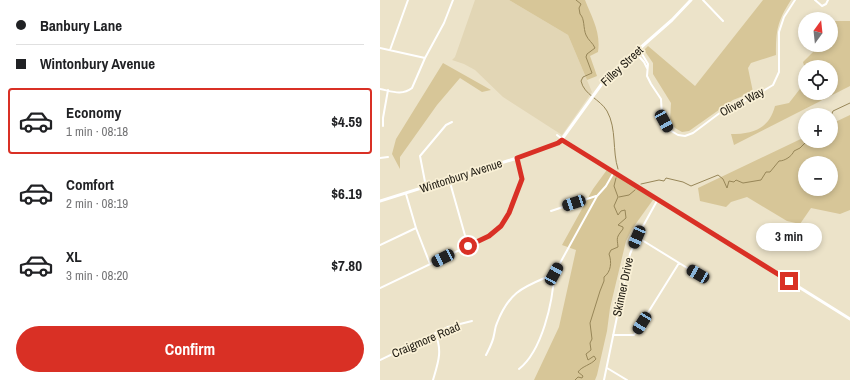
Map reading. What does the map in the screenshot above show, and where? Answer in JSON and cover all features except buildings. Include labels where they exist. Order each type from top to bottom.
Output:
[{"type":"street","points":[[390,50],[408,0]]},
{"type":"street","points":[[380,89],[400,93],[408,91],[412,88],[425,58],[444,23],[453,0]]},
{"type":"street","name":"Filley Street","points":[[562,140],[606,78],[672,20],[691,0]]},
{"type":"street","points":[[702,0],[723,21]]},
{"type":"street","name":"Oliver Way","points":[[639,49],[646,60],[647,76],[660,99],[662,116],[668,129],[678,135],[685,136],[693,134],[721,112],[758,94],[772,85],[779,72],[779,32],[784,17],[794,0]]},
{"type":"street","points":[[815,0],[823,6],[827,4],[828,0]]},
{"type":"street","points":[[380,48],[425,58]]},
{"type":"street","name":"Oliver Way","points":[[635,52],[644,62],[647,69]]},
{"type":"street","points":[[383,126],[388,90]]},
{"type":"street","points":[[426,187],[420,156],[446,125],[452,122]]},
{"type":"street","points":[[557,135],[562,140],[850,319]]},
{"type":"street","name":"Wintonbury Avenue","points":[[380,201],[517,158],[558,143],[562,140]]},
{"type":"street","points":[[380,158],[388,157]]},
{"type":"street","points":[[380,288],[489,236],[501,226],[509,213],[522,179],[517,158]]},
{"type":"street","points":[[519,370],[525,365],[543,332],[554,284],[554,274],[597,196],[606,186],[614,172]]},
{"type":"street","points":[[449,179],[468,246]]},
{"type":"street","points":[[406,194],[416,228],[430,264]]},
{"type":"street","points":[[551,211],[597,196]]},
{"type":"street","name":"Skinner Drive","points":[[604,380],[630,254],[637,237],[658,199]]},
{"type":"street","points":[[380,245],[416,228]]},
{"type":"street","points":[[637,237],[698,274]]},
{"type":"street","points":[[613,335],[634,335],[679,263]]},
{"type":"street","points":[[486,355],[493,340],[496,324],[505,306],[513,296],[521,289],[554,274]]},
{"type":"street","name":"Craigmore Road","points":[[380,360],[448,327],[472,321]]},
{"type":"street","points":[[433,380],[440,354],[439,343],[435,334]]},
{"type":"street","points":[[607,368],[627,380]]},
{"type":"shaded area","points":[[475,0],[509,0],[568,35],[592,92],[562,135],[503,97],[475,70],[452,60],[455,57]]},
{"type":"shaded area","points":[[509,0],[585,0],[595,25],[598,38],[598,52],[590,56],[597,76],[587,80],[568,35]]},
{"type":"shaded area","points":[[763,0],[791,0],[778,26],[776,55],[751,63],[748,68],[753,92],[733,100],[689,131],[682,132],[675,128],[670,121],[671,103],[653,74],[653,63],[644,50],[648,46],[695,86]]},
{"type":"shaded area","points":[[838,21],[850,21],[850,86],[838,92],[838,60],[805,60],[813,52],[838,52]]},
{"type":"shaded area","points":[[443,63],[491,90],[482,92],[460,78],[437,105],[400,157],[400,169],[392,154],[396,139]]},
{"type":"shaded area","points":[[798,91],[798,100],[822,100],[807,108],[798,108],[798,112],[734,145],[731,134],[746,133],[759,129],[769,120],[775,106],[789,103]]},
{"type":"shaded area","points":[[850,115],[850,210],[840,214],[811,208],[800,224],[787,221],[747,197],[731,202],[726,207],[700,201],[698,188],[798,140],[798,148],[838,148],[838,121]]},
{"type":"shaded area","points":[[609,167],[655,197],[632,229],[626,241],[610,308],[607,331],[597,375],[595,380],[534,380],[559,327],[576,250],[562,245],[593,189]]},
{"type":"waterway","points":[[576,0],[581,4],[579,8],[586,35],[595,48],[587,54],[586,57],[592,73],[583,77],[581,81],[585,90],[604,107],[610,118],[618,169]]},
{"type":"waterway","points":[[838,109],[850,103]]},
{"type":"waterway","points":[[641,184],[659,180],[664,181],[666,178],[683,182],[691,186],[718,175],[723,179],[727,188],[729,181],[734,182],[736,180],[743,183],[761,180],[766,172],[770,172],[779,161],[788,158],[794,151],[800,148]]},
{"type":"waterway","points":[[575,380],[578,377],[582,378],[583,376],[578,372],[596,359],[594,356],[588,360],[586,354],[591,350],[590,343],[592,339],[590,323],[604,277],[609,270],[611,263],[609,254],[611,250],[618,247],[617,241],[619,234],[623,229],[623,227],[618,225],[626,218],[625,210],[621,211],[618,215],[614,206],[618,197],[614,186],[616,178]]},
{"type":"waterway","points":[[619,197],[629,195],[635,190]]},
{"type":"route","points":[[468,246],[489,236],[501,226],[509,213],[522,179],[517,158],[558,143],[562,140],[789,281]]}]
